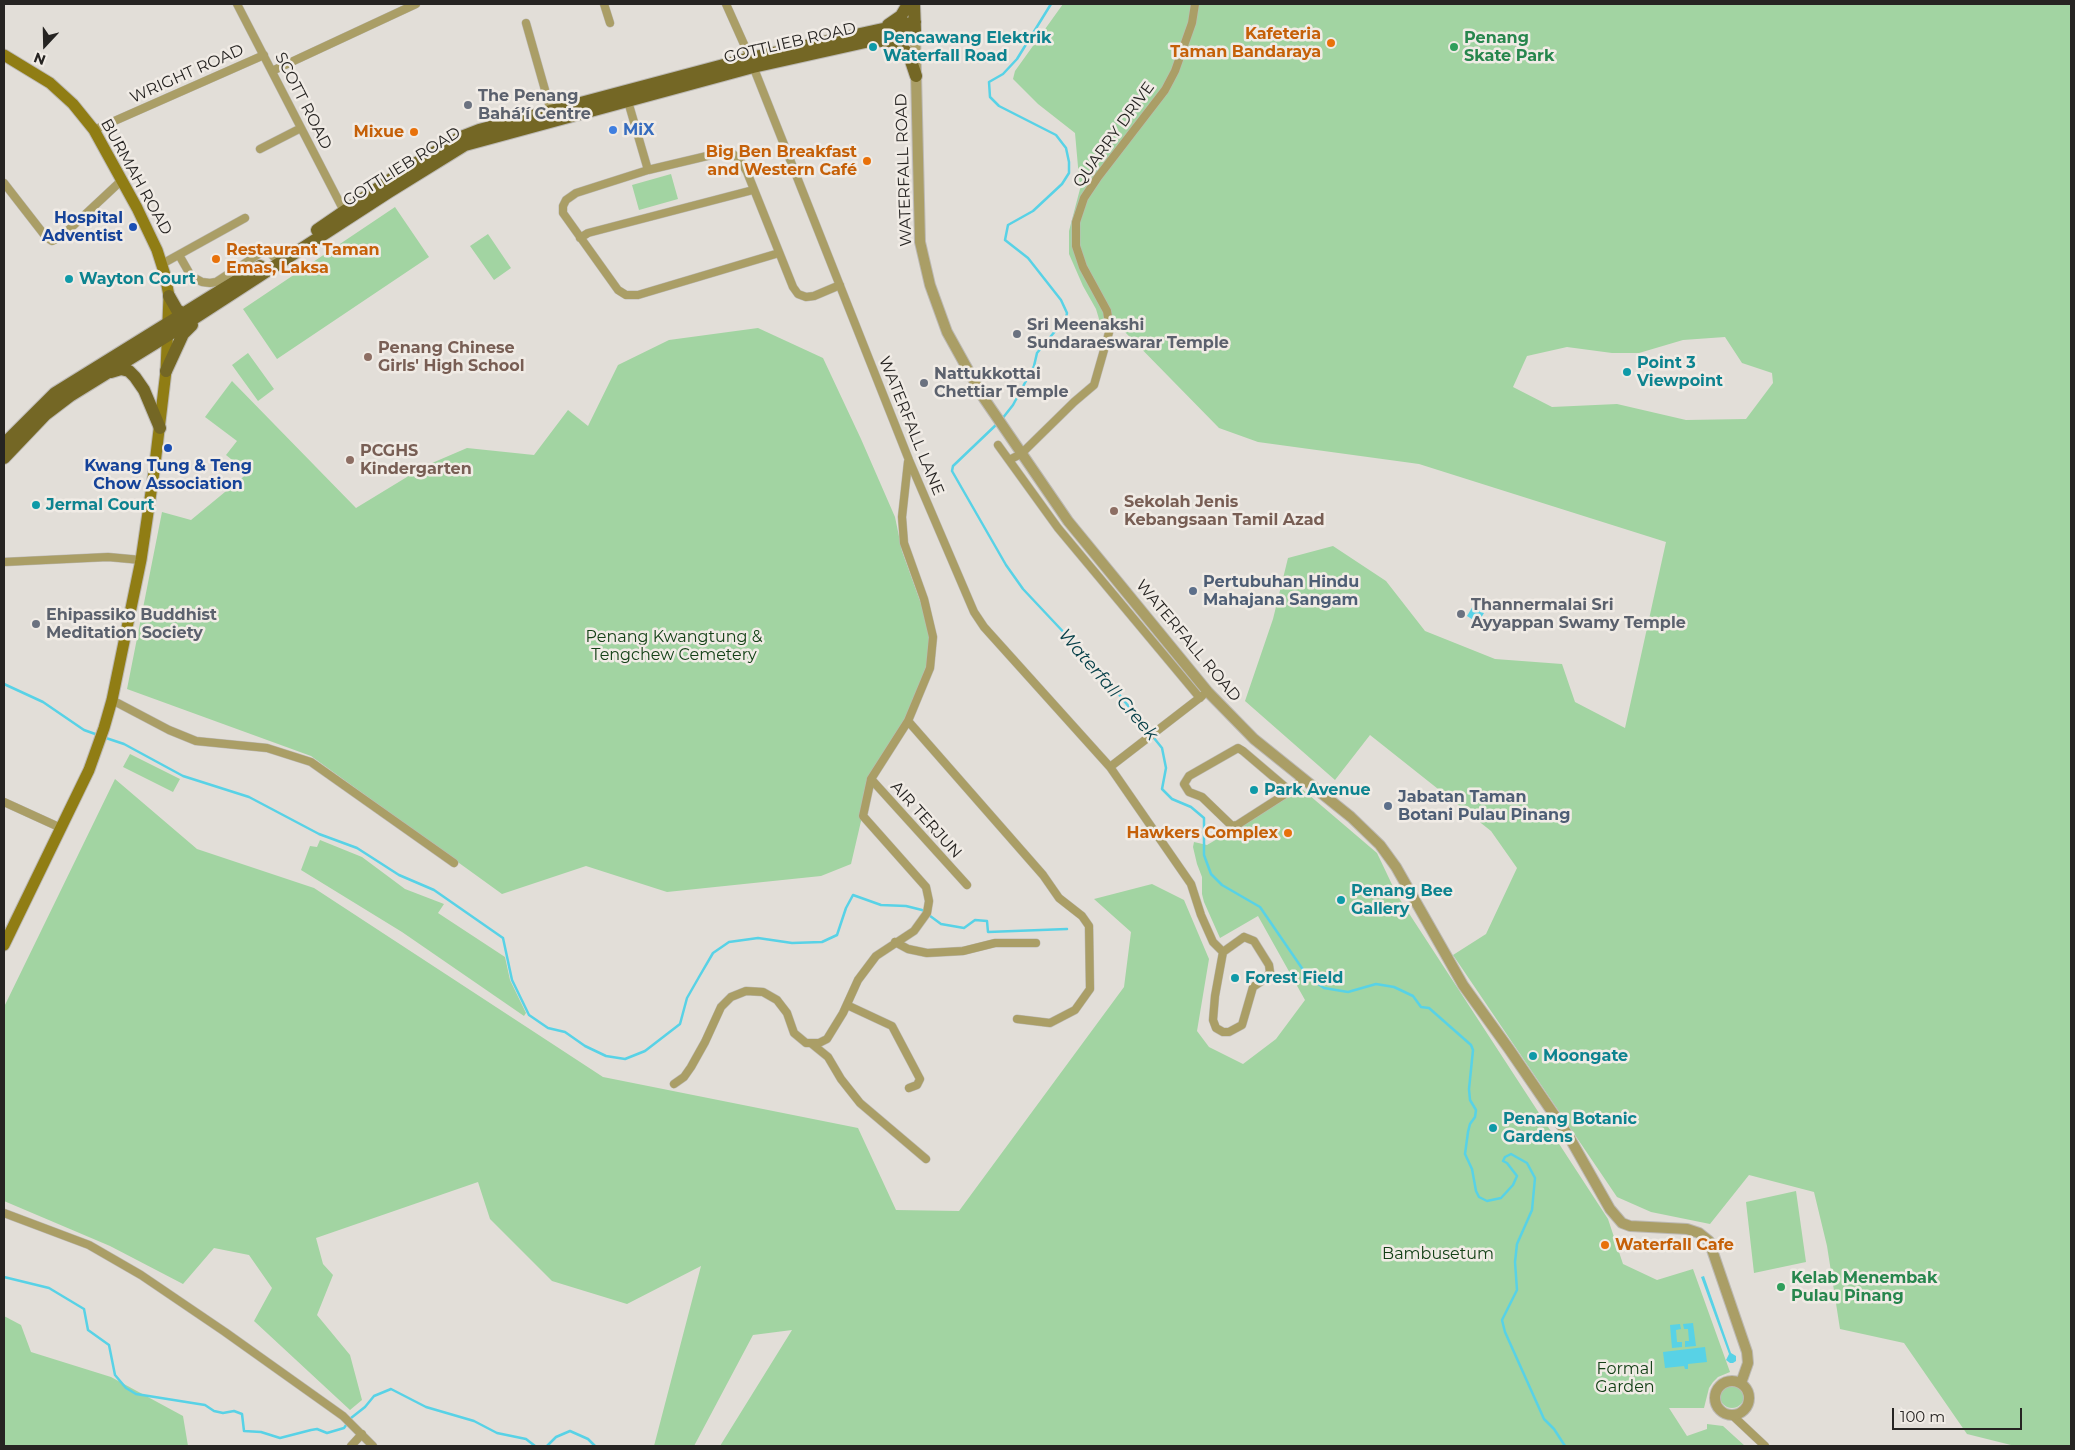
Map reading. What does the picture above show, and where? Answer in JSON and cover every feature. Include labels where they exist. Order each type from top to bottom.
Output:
[{"type":"main road","points":[[884,28],[901,16],[908,4]]},
{"type":"main road","points":[[914,4],[915,26]]},
{"type":"main road","name":"GOTTLIEB ROAD","points":[[751,62],[873,40],[915,26]]},
{"type":"main road","name":"GOTTLIEB ROAD","points":[[168,330],[274,257],[465,145],[627,96],[751,62],[884,28],[915,26]]},
{"type":"main road","points":[[873,40],[890,41],[902,46],[910,58],[916,76]]},
{"type":"main road","name":"BURMAH ROAD","points":[[4,55],[50,83],[73,104],[94,130],[144,223],[162,264],[169,296],[166,371],[154,472],[141,560],[112,700],[100,742],[89,770],[4,945]]},
{"type":"main road","name":"GOTTLIEB ROAD","points":[[188,317],[219,303],[347,214],[406,169],[461,136],[551,111],[627,96]]},
{"type":"main road","points":[[169,296],[177,310],[188,317]]},
{"type":"main road","points":[[166,371],[183,334],[219,303]]},
{"type":"main road","points":[[4,458],[45,415],[168,330]]},
{"type":"main road","points":[[4,444],[55,393],[168,330]]},
{"type":"main road","points":[[109,372],[121,369],[135,377],[144,390],[160,428]]},
{"type":"street","name":"SCOTT ROAD","points":[[237,4],[347,214]]},
{"type":"street","points":[[272,71],[416,4]]},
{"type":"street","points":[[604,4],[610,23]]},
{"type":"street","name":"WATERFALL LANE","points":[[726,4],[751,62],[909,460],[974,612],[984,627],[1110,767],[1191,884],[1202,916],[1214,942],[1222,952]]},
{"type":"street","name":"QUARRY DRIVE","points":[[1009,460],[1021,454],[1094,385],[1110,329],[1107,311],[1083,267],[1076,246],[1076,222],[1084,198],[1165,90],[1176,71],[1192,23],[1195,4]]},
{"type":"street","points":[[526,23],[551,111]]},
{"type":"street","name":"WATERFALL ROAD","points":[[915,26],[920,242],[930,285],[947,332],[992,413],[1068,522],[1204,695],[1351,817],[1380,845],[1396,867],[1463,985],[1568,1135],[1610,1209],[1622,1223],[1630,1226],[1678,1228],[1699,1233],[1709,1241],[1746,1352],[1748,1363],[1741,1383]]},
{"type":"street","name":"WRIGHT ROAD","points":[[94,130],[264,55]]},
{"type":"street","points":[[627,96],[648,170]]},
{"type":"street","points":[[260,149],[301,128]]},
{"type":"street","points":[[778,253],[632,296],[626,296],[618,290],[563,214],[563,206],[566,200],[576,193],[648,170],[724,152],[733,154],[740,160],[778,253],[798,294],[806,297],[814,296],[840,285]]},
{"type":"street","points":[[4,183],[46,237],[52,241],[61,238],[122,180]]},
{"type":"street","points":[[580,238],[588,233],[753,190]]},
{"type":"street","points":[[162,264],[245,218]]},
{"type":"street","points":[[179,255],[191,276],[202,282],[210,283],[216,282],[262,252],[269,252],[274,257]]},
{"type":"street","points":[[998,445],[1058,528],[1204,695],[1110,767]]},
{"type":"street","name":"AIR TERJUN","points":[[909,460],[902,517],[904,543],[924,599],[933,637],[930,668],[908,721],[871,779],[967,885]]},
{"type":"street","points":[[4,562],[108,557],[141,560]]},
{"type":"street","points":[[112,700],[168,730],[196,741],[267,748],[311,762],[454,864]]},
{"type":"street","points":[[908,721],[1043,875],[1059,898],[1082,916],[1089,926],[1090,989],[1075,1010],[1050,1023],[1017,1019]]},
{"type":"street","points":[[1290,791],[1240,748],[1189,776],[1184,784],[1189,792],[1202,798],[1230,825],[1235,826],[1290,791],[1303,778]]},
{"type":"street","points":[[828,1057],[827,1039],[847,1005],[858,980],[876,956],[914,931],[926,916],[929,901],[926,887],[862,816],[871,779]]},
{"type":"street","points":[[4,802],[61,828]]},
{"type":"street","points":[[1248,937],[1254,941],[1270,969],[1268,975],[1253,988],[1242,1025],[1229,1032],[1219,1031],[1214,1025],[1213,1020],[1214,996],[1222,952],[1241,938],[1248,937]]},
{"type":"street","points":[[895,942],[908,949],[927,953],[963,950],[995,943],[1036,943]]},
{"type":"street","points":[[674,1084],[684,1077],[691,1067],[706,1042],[721,1007],[731,998],[746,991],[763,992],[777,1000],[787,1013],[794,1033],[828,1057],[841,1079],[860,1103],[926,1159]]},
{"type":"street","points":[[847,1005],[892,1026],[920,1079],[917,1085],[909,1088]]},
{"type":"street","points":[[812,1044],[827,1039]]},
{"type":"street","points":[[4,1213],[89,1245],[141,1275],[343,1416],[373,1446]]},
{"type":"street","points":[[1732,1415],[1743,1411],[1749,1402],[1748,1391],[1741,1383],[1730,1380],[1719,1385],[1714,1396],[1717,1407],[1721,1412],[1732,1415],[1765,1446]]},
{"type":"street","points":[[351,1446],[362,1434]]},
{"type":"green space","points":[[1063,4],[2071,4],[2071,1446],[2015,1446],[1967,1434],[1904,1343],[1840,1329],[1827,1246],[1814,1192],[1749,1175],[1710,1224],[1651,1212],[1617,1197],[1453,955],[1486,934],[1517,868],[1491,831],[1370,735],[1335,780],[1245,701],[1273,619],[1288,558],[1333,546],[1386,581],[1425,631],[1495,659],[1562,664],[1575,702],[1625,728],[1666,542],[1419,464],[1258,442],[1219,428],[1122,329],[1102,329],[1096,309],[1083,286],[1069,254],[1069,231],[1080,189],[1075,133],[1038,104],[1013,79],[1015,71]],"holes":[[[1725,337],[1742,363],[1772,373],[1773,383],[1746,419],[1686,420],[1617,404],[1552,407],[1513,387],[1527,356],[1567,347],[1612,353],[1639,353],[1683,340]]]},
{"type":"green space","points":[[671,174],[678,199],[639,210],[632,185]]},
{"type":"green space","points":[[395,207],[429,257],[277,359],[243,309]]},
{"type":"green space","points":[[488,234],[511,268],[494,280],[470,246]]},
{"type":"green space","name":"Penang Kwangtung & Tengchew Cemetery","points":[[758,328],[823,358],[895,517],[902,551],[928,623],[933,663],[913,716],[872,774],[851,864],[821,876],[667,892],[586,866],[502,894],[311,756],[127,689],[162,512],[191,520],[248,473],[226,455],[237,441],[205,417],[232,381],[356,508],[425,466],[467,448],[534,455],[568,410],[588,426],[618,365],[669,340]]},
{"type":"green space","points":[[248,353],[274,389],[258,401],[232,365]]},
{"type":"green space","points":[[130,754],[180,779],[173,792],[123,767]]},
{"type":"green space","points":[[115,779],[197,849],[314,888],[603,1077],[858,1128],[896,1210],[959,1211],[1124,987],[1131,932],[1094,899],[1152,884],[1184,900],[1209,959],[1197,1031],[1209,1047],[1243,1064],[1276,1039],[1305,1000],[1258,916],[1220,938],[1204,902],[1202,877],[1193,847],[1194,842],[1207,845],[1302,789],[1377,853],[1397,895],[1608,1219],[1623,1264],[1657,1280],[1693,1269],[1730,1372],[1718,1377],[1713,1382],[1709,1388],[1704,1408],[1669,1408],[1687,1436],[1707,1429],[1707,1424],[1723,1426],[1745,1446],[720,1446],[792,1330],[753,1335],[694,1446],[654,1446],[701,1266],[627,1304],[552,1281],[490,1219],[478,1182],[316,1238],[323,1264],[333,1275],[317,1315],[350,1355],[362,1400],[350,1410],[254,1321],[272,1288],[249,1255],[214,1248],[183,1284],[110,1246],[4,1201],[4,1007]]},
{"type":"green space","points":[[320,840],[362,857],[405,889],[444,904],[438,913],[505,957],[510,980],[526,1013],[524,1016],[402,932],[301,870],[310,846],[317,847]]},
{"type":"green space","points":[[1796,1191],[1806,1262],[1754,1273],[1746,1202]]},
{"type":"green space","points":[[4,1316],[21,1325],[31,1352],[111,1377],[183,1416],[188,1446],[4,1446]]},
{"type":"green space","points":[[1732,1384],[1741,1387],[1744,1396],[1741,1405],[1732,1408],[1723,1405],[1720,1396],[1723,1387]]},
{"type":"water","points":[[1473,606],[1484,613],[1478,623],[1467,616]]},
{"type":"water","points":[[1704,1276],[1731,1353],[1736,1356],[1736,1361],[1733,1363],[1726,1360],[1729,1354],[1701,1277]]},
{"type":"water","points":[[1693,1323],[1696,1346],[1685,1347],[1685,1341],[1689,1341],[1688,1329],[1684,1329],[1683,1324]]},
{"type":"water","points":[[1680,1324],[1681,1329],[1676,1330],[1677,1342],[1682,1342],[1682,1347],[1672,1348],[1670,1325]]},
{"type":"water","points":[[1705,1347],[1707,1362],[1688,1364],[1688,1369],[1685,1369],[1684,1366],[1665,1368],[1663,1352]]},
{"type":"waterway","name":"Waterfall Creek","points":[[1002,419],[1013,405],[1034,366],[1037,353],[1066,318],[1067,313],[1061,300],[1028,258],[1005,240],[1008,225],[1033,211],[1062,184],[1069,173],[1069,162],[1066,148],[1056,135],[999,106],[990,97],[989,82],[1003,74],[1017,59],[1051,4]]},
{"type":"waterway","name":"Waterfall Creek","points":[[998,423],[953,466],[952,471],[1006,565],[1023,589],[1101,672],[1162,748],[1166,768],[1162,789],[1172,799],[1191,807],[1204,818],[1204,855],[1211,874],[1222,885],[1260,907],[1308,977],[1324,988],[1348,992],[1376,984],[1394,987],[1413,996],[1421,1007],[1429,1008],[1471,1045],[1473,1050],[1469,1089],[1470,1100],[1476,1110],[1475,1117],[1470,1124],[1465,1154],[1472,1169],[1476,1191],[1479,1197],[1487,1201],[1501,1198],[1513,1185],[1517,1176],[1507,1163],[1503,1161],[1505,1157],[1511,1154],[1527,1163],[1535,1178],[1532,1210],[1517,1244],[1515,1262],[1517,1290],[1502,1320],[1505,1332],[1544,1419],[1554,1429],[1565,1446]]},
{"type":"waterway","points":[[4,684],[43,702],[84,730],[98,735]]},
{"type":"waterway","points":[[103,737],[124,744],[183,776],[249,797],[319,834],[357,848],[399,875],[434,890],[503,938],[512,980],[529,1015],[548,1028],[565,1032],[585,1046],[606,1056],[625,1059],[645,1051],[680,1024],[687,998],[713,953],[729,942],[758,938],[792,943],[822,942],[837,935],[846,908],[853,895],[881,905],[906,906],[922,910],[941,924],[964,928],[975,920],[987,921],[988,932],[1067,929]]},
{"type":"waterway","points":[[4,1277],[49,1288],[84,1309],[88,1330],[109,1345],[115,1375],[126,1388],[136,1394],[205,1405],[214,1411],[223,1413],[234,1411],[242,1414],[244,1431],[261,1432],[280,1438],[317,1429],[327,1433],[344,1428],[351,1418],[365,1407],[374,1396],[391,1389],[426,1407],[474,1421],[497,1433],[526,1439],[535,1446]]},
{"type":"waterway","points":[[547,1446],[556,1437],[570,1431],[588,1439],[595,1446]]},
{"type":"place","name":"Kafeteria Taman Bandaraya","points":[[1331,43]]},
{"type":"place","name":"Pencawang Elektrik Waterfall Road","points":[[873,47]]},
{"type":"place","name":"Penang Skate Park","points":[[1454,47]]},
{"type":"place","name":"The Penang Bahá’í Centre","points":[[468,105]]},
{"type":"place","name":"MiX","points":[[613,130]]},
{"type":"place","name":"Mixue","points":[[414,132]]},
{"type":"place","name":"Big Ben Breakfast and Western Café","points":[[867,161]]},
{"type":"place","name":"Hospital Adventist","points":[[133,227]]},
{"type":"place","name":"Restaurant Taman Emas, Laksa","points":[[216,259]]},
{"type":"place","name":"Wayton Court","points":[[69,279]]},
{"type":"place","name":"Sri Meenakshi Sundaraeswarar Temple","points":[[1017,334]]},
{"type":"place","name":"Penang Chinese Girls' High School","points":[[368,357]]},
{"type":"place","name":"Point 3 Viewpoint","points":[[1627,372]]},
{"type":"place","name":"Nattukkottai Chettiar Temple","points":[[924,383]]},
{"type":"place","name":"Kwang Tung & Teng Chow Association","points":[[168,448]]},
{"type":"place","name":"PCGHS Kindergarten","points":[[350,460]]},
{"type":"place","name":"Jermal Court","points":[[36,505]]},
{"type":"place","name":"Sekolah Jenis Kebangsaan Tamil Azad","points":[[1114,511]]},
{"type":"place","name":"Pertubuhan Hindu Mahajana Sangam","points":[[1193,591]]},
{"type":"place","name":"Thannermalai Sri Ayyappan Swamy Temple","points":[[1461,614]]},
{"type":"place","name":"Ehipassiko Buddhist Meditation Society","points":[[36,624]]},
{"type":"place","name":"Park Avenue","points":[[1254,790]]},
{"type":"place","name":"Jabatan Taman Botani Pulau Pinang","points":[[1388,806]]},
{"type":"place","name":"Hawkers Complex","points":[[1288,833]]},
{"type":"place","name":"Penang Bee Gallery","points":[[1341,900]]},
{"type":"place","name":"Forest Field","points":[[1235,978]]},
{"type":"place","name":"Moongate","points":[[1533,1056]]},
{"type":"place","name":"Penang Botanic Gardens","points":[[1493,1128]]},
{"type":"place","name":"Waterfall Cafe","points":[[1605,1245]]},
{"type":"place","name":"Kelab Menembak Pulau Pinang","points":[[1781,1287]]},
{"type":"park label","name":"Bambusetum","points":[[1438,1254]]},
{"type":"park label","name":"Formal Garden","points":[[1625,1378]]}]
